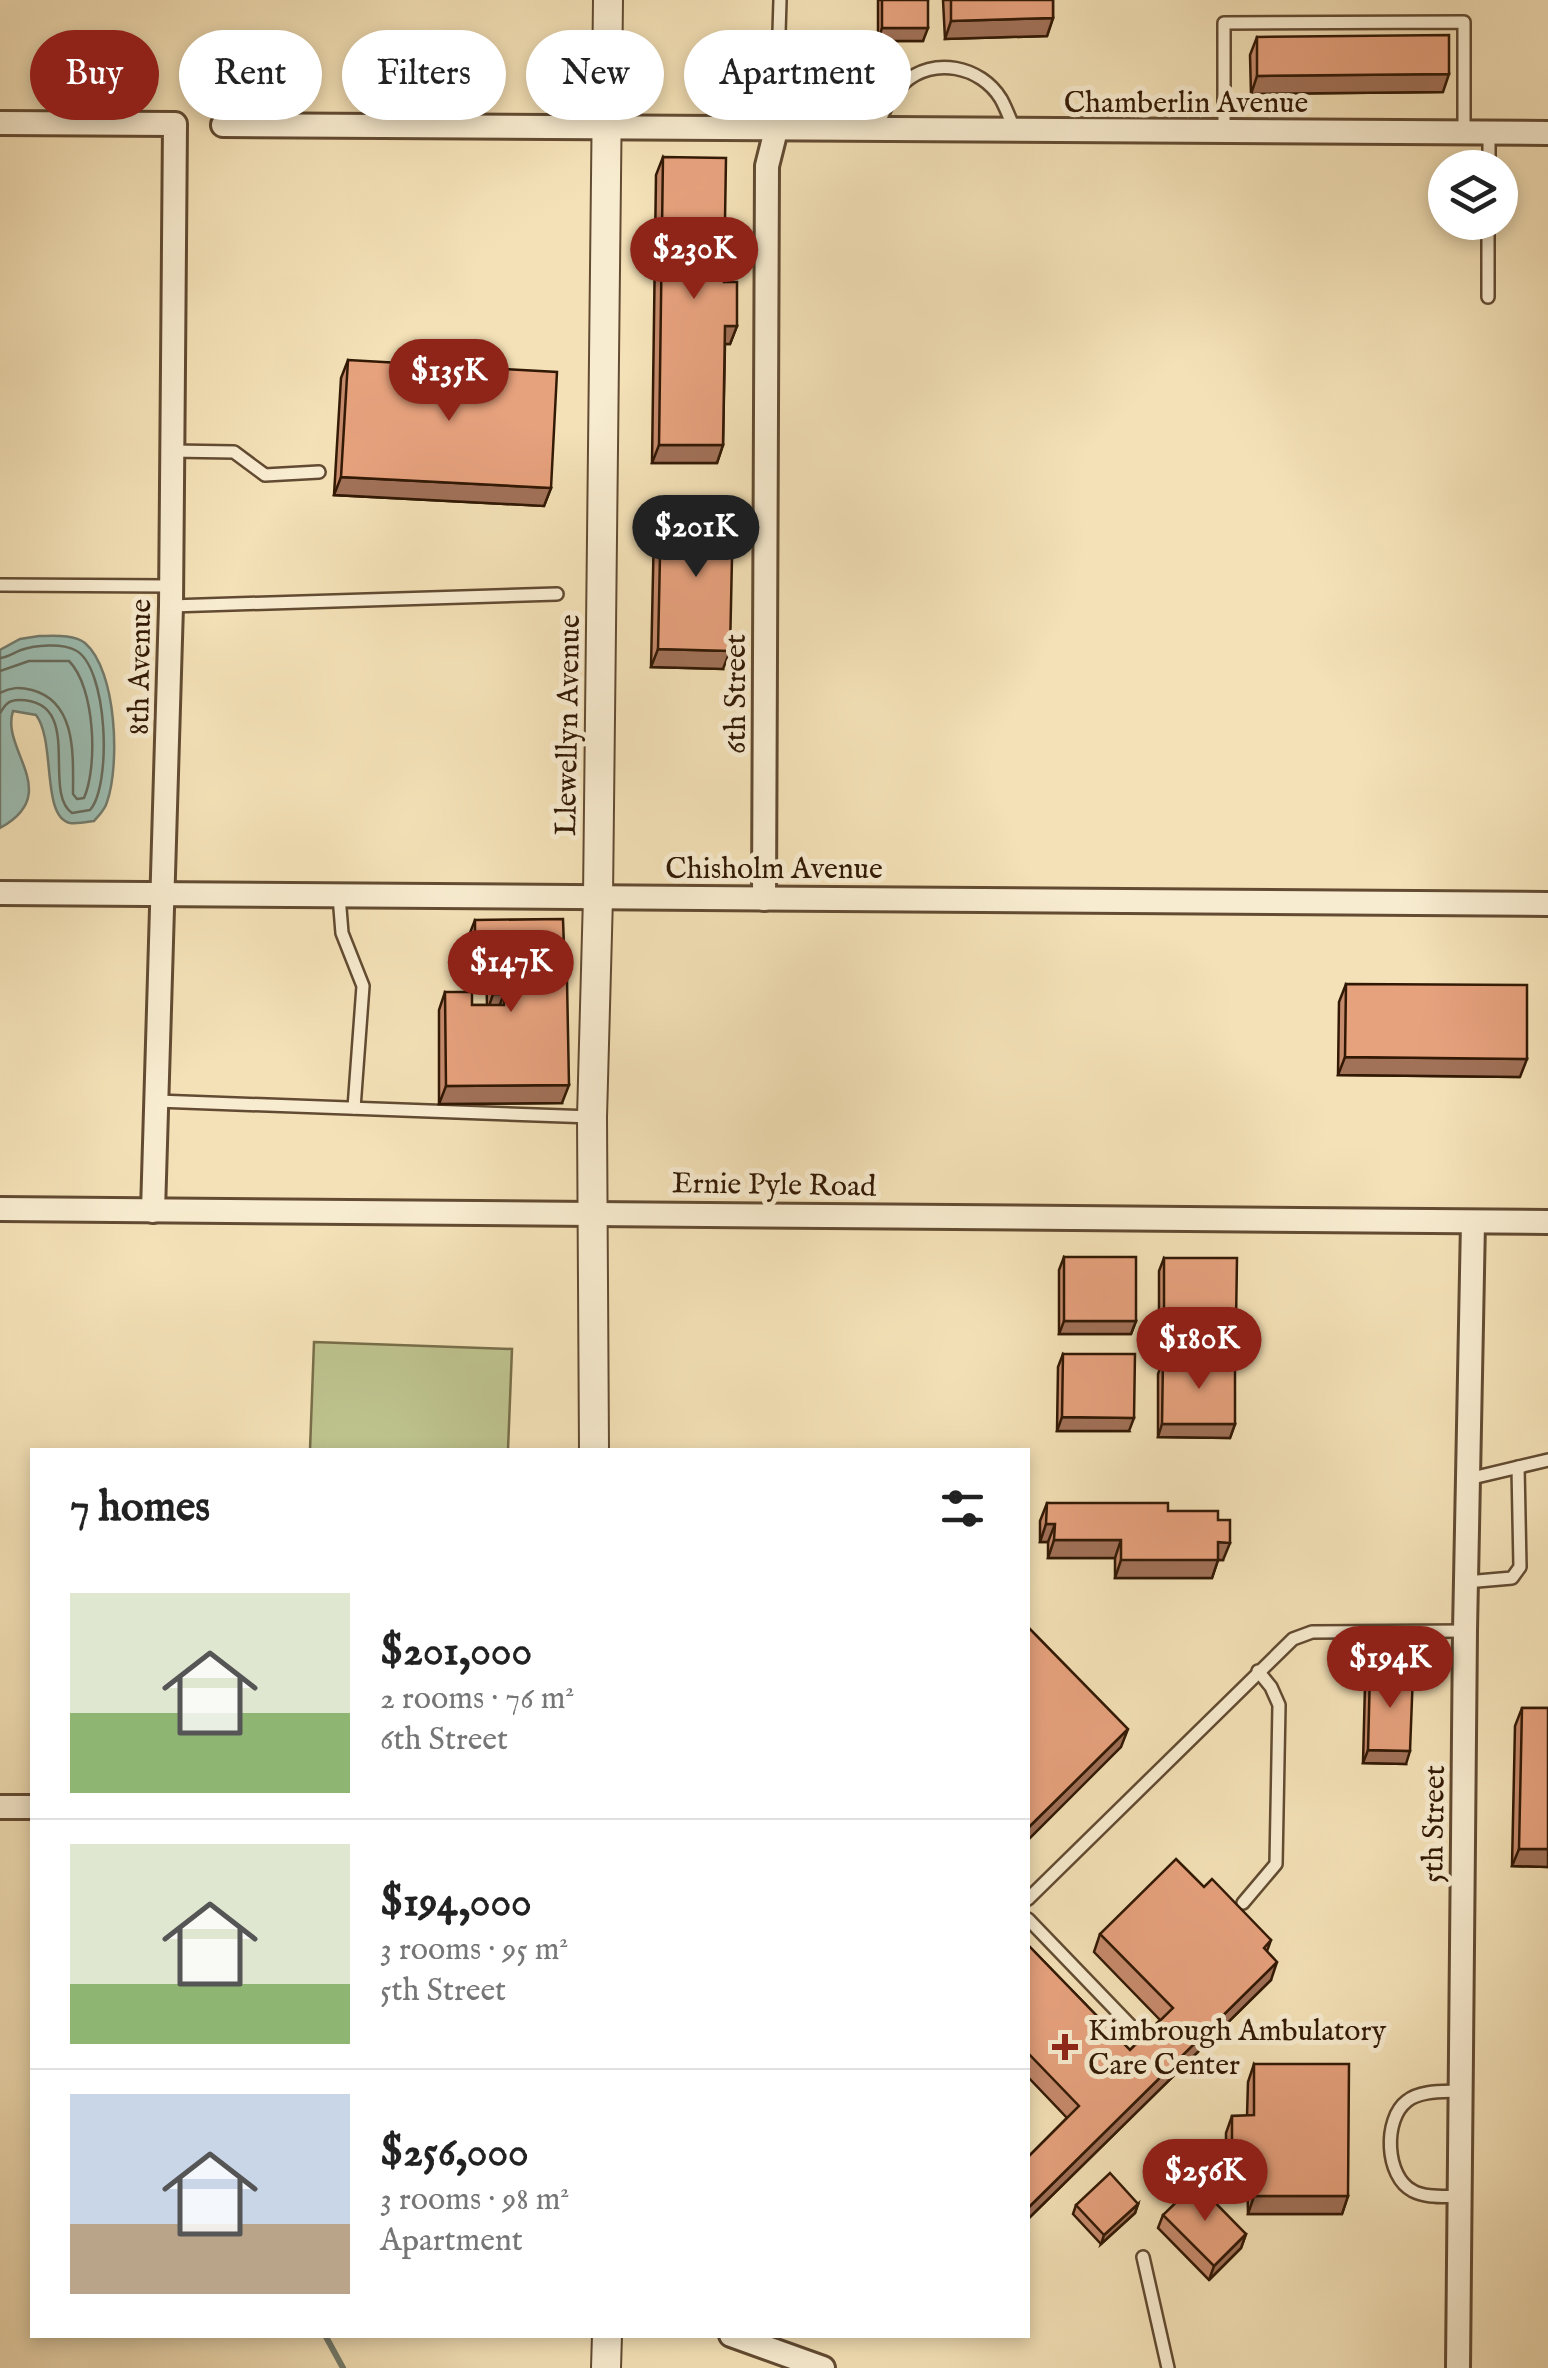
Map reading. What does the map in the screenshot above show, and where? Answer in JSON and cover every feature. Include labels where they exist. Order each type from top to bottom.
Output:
[{"type":"street","name":"Llewellyn Avenue","points":[[594,1448],[592,1118],[608,0]]},
{"type":"street","name":"8th Avenue","points":[[0,123],[175,124],[171,596],[153,1211]]},
{"type":"street","name":"Chamberlin Avenue","points":[[223,124],[1548,133]]},
{"type":"street","name":"6th Street","points":[[764,899],[767,166],[776,130]]},
{"type":"street","name":"Chisholm Avenue","points":[[0,893],[1548,904]]},
{"type":"street","name":"Ernie Pyle Road","points":[[0,1209],[1548,1222]]},
{"type":"street","name":"5th Street","points":[[1458,2368],[1473,1222]]},
{"type":"street","points":[[0,1807],[30,1807]]},
{"type":"street","points":[[606,2368],[607,2338]]},
{"type":"street","points":[[739,2338],[823,2368]]},
{"type":"lane","points":[[776,130],[780,0]]},
{"type":"lane","points":[[1224,132],[1224,24],[1464,22],[1464,133]]},
{"type":"lane","points":[[875,130],[888,102],[907,80],[924,70],[944,66],[961,68],[992,87],[1015,131]]},
{"type":"lane","points":[[1489,133],[1489,150]]},
{"type":"lane","points":[[1488,240],[1488,297]]},
{"type":"lane","points":[[172,451],[234,452],[265,474],[320,472]]},
{"type":"lane","points":[[0,584],[171,596],[557,594]]},
{"type":"lane","points":[[339,896],[342,934],[363,986],[354,1108]]},
{"type":"lane","points":[[157,1101],[592,1118]]},
{"type":"lane","points":[[1468,1478],[1548,1460]]},
{"type":"lane","points":[[1466,1582],[1512,1578],[1520,1568],[1518,1467]]},
{"type":"lane","points":[[1030,1896],[1293,1639],[1312,1632],[1465,1631]]},
{"type":"lane","points":[[1243,1903],[1276,1864],[1280,1704],[1258,1671]]},
{"type":"lane","points":[[1030,1921],[1131,2026]]},
{"type":"lane","points":[[1460,2197],[1416,2193],[1407,2187],[1392,2162],[1392,2137],[1397,2111],[1409,2099],[1421,2094],[1461,2091]]},
{"type":"lane","points":[[1143,2257],[1168,2368]]},
{"type":"green space","points":[[314,1342],[512,1349],[508,1448],[310,1448]]},
{"type":"water","points":[[75,638],[96,656],[104,674],[113,719],[111,786],[105,808],[94,821],[70,823],[61,818],[52,793],[42,727],[36,715],[13,711],[14,741],[29,786],[27,800],[18,815],[0,828],[0,650],[20,639]]},
{"type":"building","points":[[882,0],[928,0],[928,28],[882,28]]},
{"type":"building","points":[[951,0],[1053,0],[1053,18],[951,21]]},
{"type":"building","points":[[1449,35],[1449,74],[1257,76],[1257,37]]},
{"type":"building","points":[[663,157],[726,158],[724,282],[737,282],[737,326],[725,326],[723,445],[659,445]]},
{"type":"building","points":[[348,360],[557,372],[551,488],[341,477]]},
{"type":"building","points":[[661,510],[733,511],[730,651],[658,649]]},
{"type":"building","points":[[563,919],[564,948],[524,948],[524,981],[567,980],[569,1085],[446,1086],[445,992],[472,992],[472,1005],[504,1005],[504,994],[493,994],[493,946],[475,946],[475,920]]},
{"type":"building","points":[[1346,984],[1527,985],[1527,1059],[1345,1057]]},
{"type":"building","points":[[1064,1257],[1136,1257],[1136,1321],[1064,1321]]},
{"type":"building","points":[[1164,1258],[1237,1258],[1236,1322],[1164,1321]]},
{"type":"building","points":[[1063,1354],[1135,1354],[1134,1418],[1062,1417]]},
{"type":"building","points":[[1163,1360],[1235,1361],[1235,1424],[1162,1424]]},
{"type":"building","points":[[1047,1503],[1168,1503],[1168,1511],[1218,1511],[1218,1520],[1230,1520],[1230,1543],[1218,1542],[1218,1560],[1121,1560],[1121,1540],[1054,1540],[1055,1524],[1046,1524]]},
{"type":"building","points":[[1030,1629],[1128,1729],[1030,1826]]},
{"type":"building","points":[[1370,1672],[1413,1673],[1410,1751],[1368,1750]]},
{"type":"building","points":[[1522,1708],[1548,1708],[1548,1849],[1519,1849]]},
{"type":"building","name":"Kimbrough Ambulatory Care Center","points":[[1176,1859],[1204,1887],[1212,1879],[1271,1940],[1264,1948],[1277,1962],[1030,2206],[1030,2155],[1079,2106],[1030,2055],[1030,1947],[1130,2050],[1173,2008],[1100,1934]]},
{"type":"building","points":[[1254,2064],[1349,2064],[1348,2196],[1254,2196],[1254,2148],[1232,2148],[1232,2116],[1254,2115]]},
{"type":"building","points":[[1110,2173],[1138,2204],[1104,2235],[1076,2205]]},
{"type":"building","points":[[1196,2183],[1246,2234],[1214,2266],[1163,2215]]},
{"type":"waterway","points":[[327,2338],[343,2368]]},
{"type":"place","name":"Kimbrough Ambulatory Care Center","points":[[1065,2047]]}]
